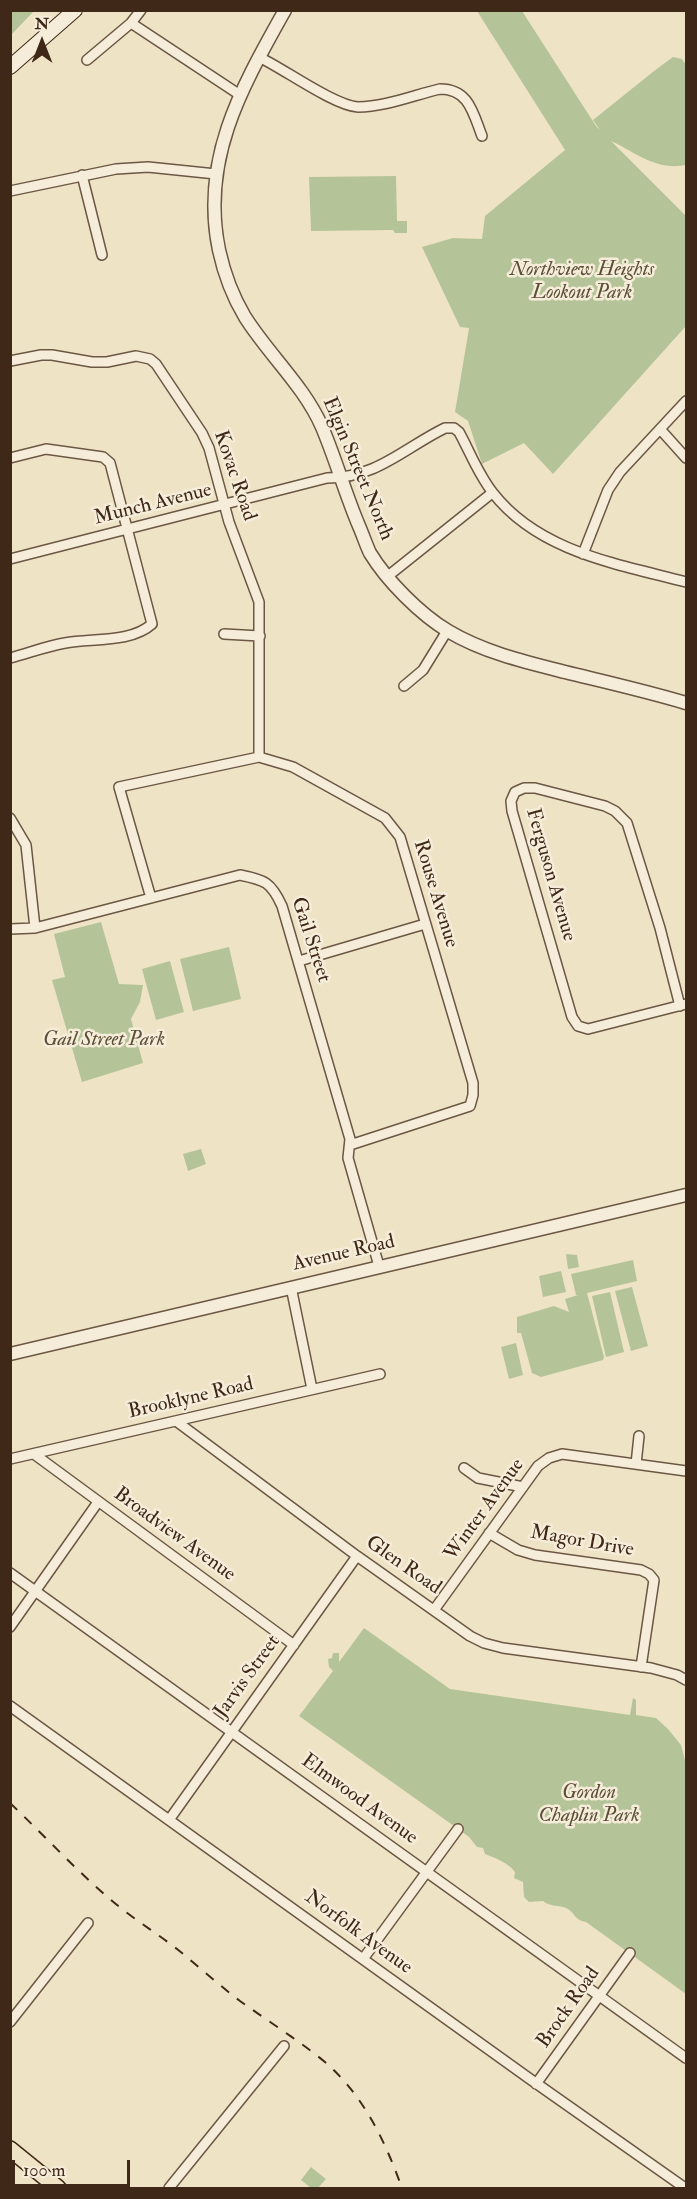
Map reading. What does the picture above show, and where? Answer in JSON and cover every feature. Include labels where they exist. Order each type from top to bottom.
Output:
[{"type":"main road","points":[[10,67],[75,10]]},
{"type":"main road","points":[[10,2149],[58,2188]]},
{"type":"street","points":[[87,60],[130,23],[141,10]]},
{"type":"street","name":"Elgin Street North","points":[[285,10],[240,95],[226,130],[213,200],[215,230],[229,282],[243,313],[257,336],[298,387],[315,414],[370,552],[415,606],[447,631],[482,648],[519,660],[687,703]]},
{"type":"street","points":[[130,23],[240,95]]},
{"type":"street","points":[[259,57],[341,103],[357,107],[440,89],[450,89],[465,98],[482,136]]},
{"type":"street","points":[[10,191],[116,169],[148,167],[216,174]]},
{"type":"street","points":[[82,175],[102,255]]},
{"type":"street","name":"Kovac Road","points":[[10,361],[41,355],[64,356],[92,362],[106,362],[136,356],[150,359],[156,363],[202,433],[209,448],[225,505],[259,602],[258,757]]},
{"type":"street","points":[[583,554],[608,490],[620,472],[687,401]]},
{"type":"street","name":"Munch Avenue","points":[[10,560],[327,478],[340,478],[372,470],[388,463],[445,428],[459,432],[492,493],[537,533],[583,554],[687,582]]},
{"type":"street","points":[[660,429],[687,458]]},
{"type":"street","points":[[10,458],[46,449],[103,457],[110,463],[152,624],[145,630],[120,637],[65,643],[10,658]]},
{"type":"street","points":[[388,576],[492,493]]},
{"type":"street","points":[[404,686],[423,670],[447,631]]},
{"type":"street","points":[[224,634],[260,636]]},
{"type":"street","name":"Rouse Avenue","points":[[151,898],[119,787],[258,757],[293,767],[385,818],[400,837],[473,1083],[473,1095],[470,1106],[350,1145]]},
{"type":"street","name":"Ferguson Avenue","points":[[524,788],[535,788],[605,806],[615,811],[627,823],[683,1005],[588,1029],[578,1026],[572,1017],[512,811],[511,801],[515,792],[524,788]]},
{"type":"street","points":[[10,818],[26,846],[35,928]]},
{"type":"street","name":"Gail Street","points":[[10,928],[35,928],[240,876],[261,879],[274,889],[282,906],[350,1139],[348,1158],[380,1266]]},
{"type":"street","points":[[299,962],[425,924]]},
{"type":"street","name":"Avenue Road","points":[[10,1354],[687,1195]]},
{"type":"street","points":[[291,1287],[312,1389]]},
{"type":"street","name":"Brooklyne Road","points":[[10,1459],[380,1374]]},
{"type":"street","name":"Glen Road","points":[[176,1421],[357,1556],[484,1643],[502,1648],[656,1669],[687,1680]]},
{"type":"street","points":[[636,1464],[639,1436]]},
{"type":"street","name":"Broadview Avenue","points":[[34,1454],[294,1645]]},
{"type":"street","name":"Winter Avenue","points":[[434,1610],[538,1466],[549,1458],[562,1454],[687,1471]]},
{"type":"street","points":[[464,1468],[478,1478],[523,1487]]},
{"type":"street","points":[[10,1627],[98,1502]]},
{"type":"street","name":"Magor Drive","points":[[489,1533],[518,1550],[535,1555],[641,1570],[649,1574],[654,1580],[641,1667]]},
{"type":"street","name":"Jarvis Street","points":[[169,1820],[357,1556]]},
{"type":"street","name":"Elmwood Avenue","points":[[10,1573],[687,2058]]},
{"type":"street","name":"Norfolk Avenue","points":[[10,1706],[536,2084],[685,2188]]},
{"type":"street","points":[[363,1959],[458,1829]]},
{"type":"street","points":[[10,2022],[88,1923]]},
{"type":"street","name":"Brock Road","points":[[536,2084],[630,1953]]},
{"type":"street","points":[[169,2188],[284,2046]]},
{"type":"green space","points":[[10,11],[34,11],[11,35]]},
{"type":"green space","name":"Northview Heights Lookout Park","points":[[477,11],[522,11],[596,126],[600,130],[593,120],[654,71],[673,57],[682,59],[686,65],[686,165],[655,163],[611,141],[686,216],[686,326],[553,474],[524,443],[482,464],[468,421],[455,412],[469,328],[460,327],[422,247],[453,238],[482,239],[485,216],[565,150]]},
{"type":"green space","points":[[396,176],[397,221],[407,221],[407,233],[395,233],[393,230],[311,231],[309,177]]},
{"type":"green space","name":"Gail Street Park","points":[[101,922],[119,984],[143,985],[140,1002],[131,1019],[143,1063],[82,1082],[52,980],[65,977],[54,934]]},
{"type":"green space","points":[[229,947],[241,999],[193,1011],[180,959]]},
{"type":"green space","points":[[170,961],[184,1012],[156,1020],[142,969]]},
{"type":"green space","points":[[201,1149],[206,1164],[188,1171],[183,1154]]},
{"type":"green space","points":[[566,1254],[577,1255],[579,1267],[568,1269]]},
{"type":"green space","points":[[633,1260],[637,1281],[587,1293],[603,1360],[541,1377],[532,1373],[521,1333],[517,1333],[517,1317],[554,1306],[569,1312],[565,1299],[578,1295],[576,1295],[571,1274]]},
{"type":"green space","points":[[561,1271],[566,1292],[543,1297],[539,1276]]},
{"type":"green space","points":[[632,1287],[648,1346],[631,1351],[615,1291]]},
{"type":"green space","points":[[610,1292],[624,1352],[606,1357],[592,1296]]},
{"type":"green space","points":[[516,1343],[523,1375],[509,1379],[501,1347]]},
{"type":"green space","name":"Gordon Chaplin Park","points":[[364,1628],[450,1689],[630,1715],[633,1698],[636,1700],[636,1715],[656,1718],[668,1729],[681,1745],[686,1764],[686,1994],[579,1919],[569,1909],[543,1901],[529,1902],[524,1897],[523,1882],[514,1878],[515,1872],[509,1866],[485,1854],[483,1848],[477,1847],[469,1837],[299,1716],[333,1671],[329,1667],[328,1659],[332,1658],[333,1653],[339,1653],[339,1662]]},
{"type":"green space","points":[[311,2167],[326,2179],[318,2188],[311,2188],[301,2180]]},
{"type":"railway","points":[[10,1803],[107,1897],[177,1949],[240,2001],[315,2054],[339,2075],[372,2120],[402,2188]]}]
